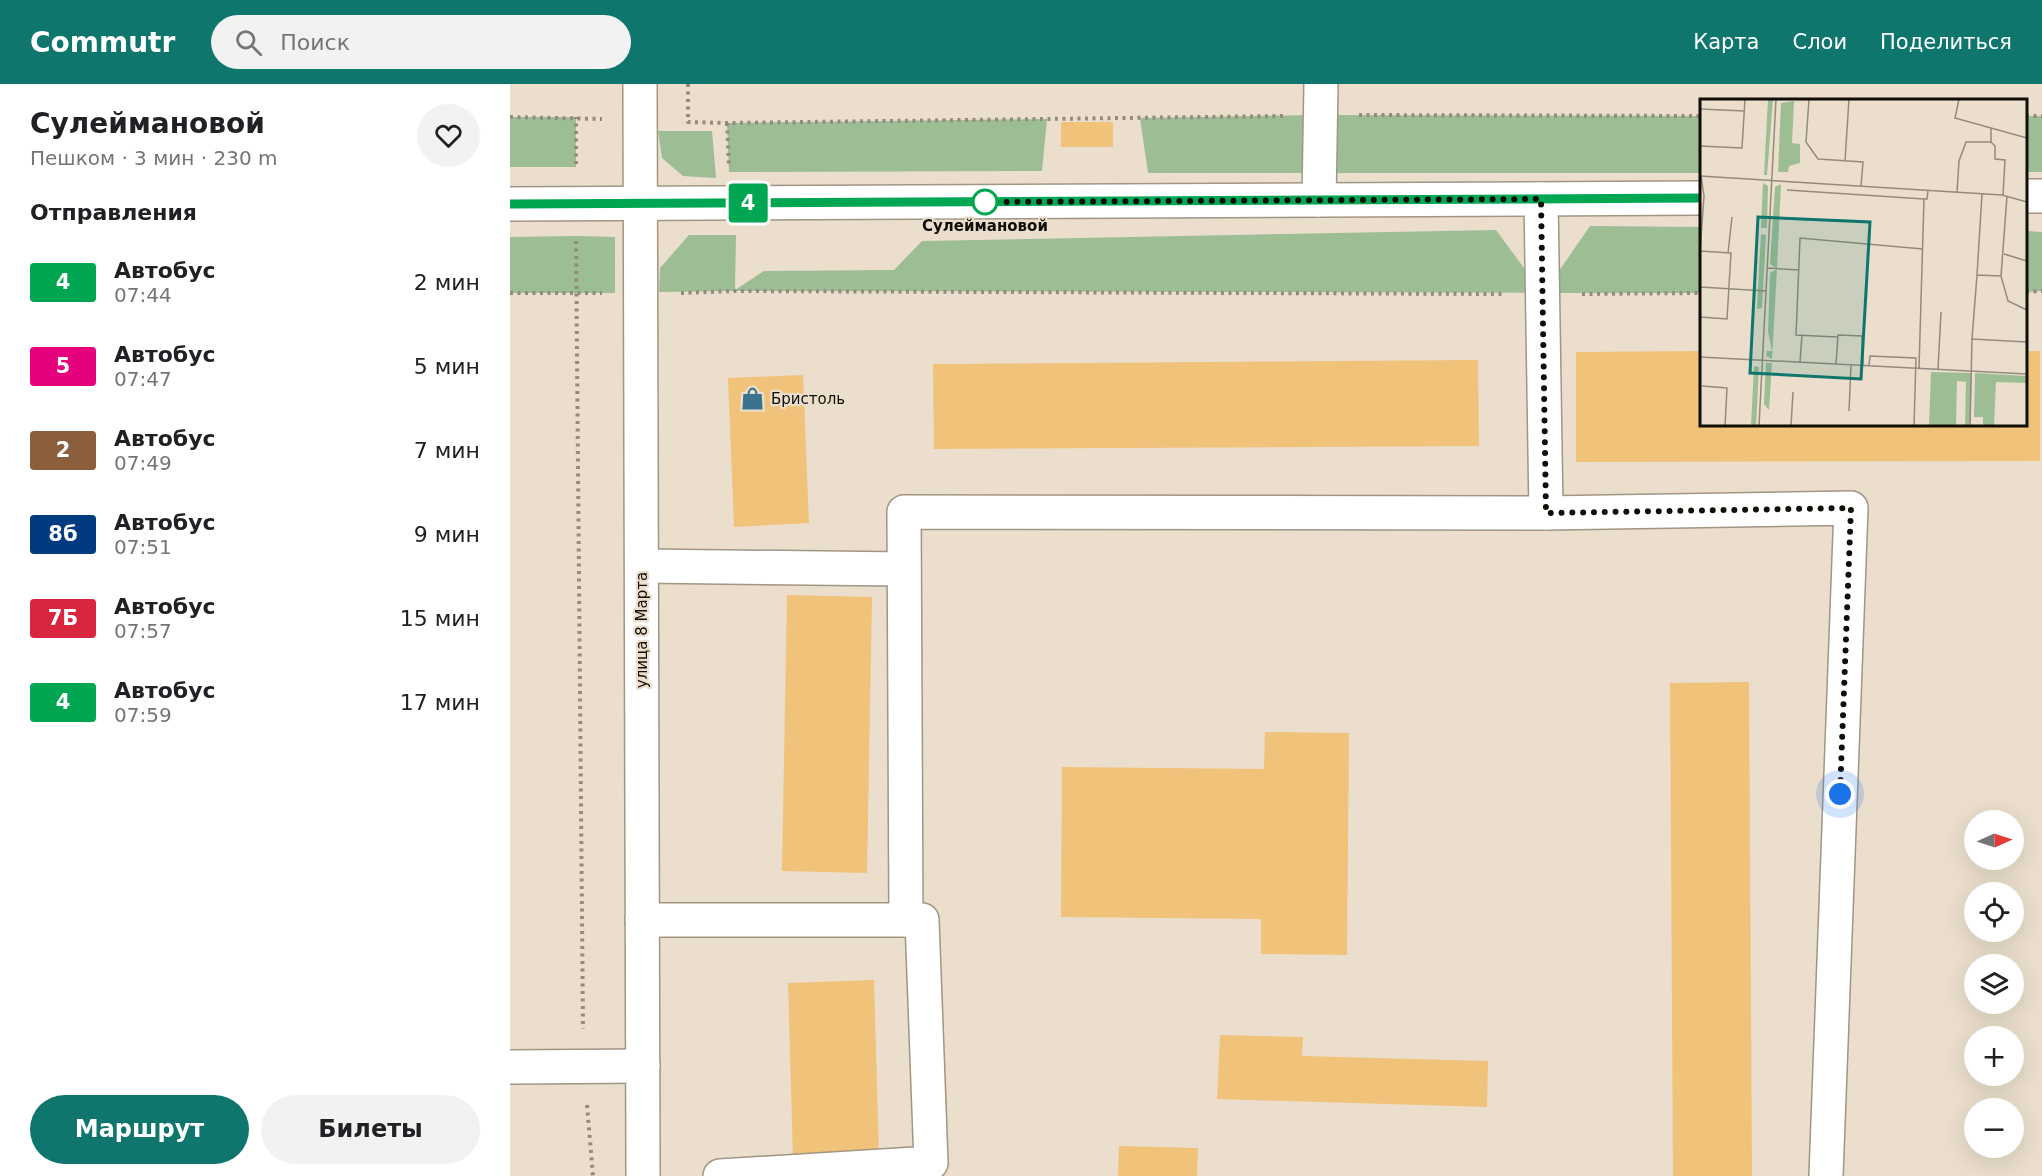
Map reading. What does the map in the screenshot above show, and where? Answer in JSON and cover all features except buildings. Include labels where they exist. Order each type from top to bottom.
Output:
[{"type":"street","name":"улица 8 Марта","points":[[640,84],[643,1176]]},
{"type":"street","points":[[1319,200],[1321,100]]},
{"type":"street","points":[[510,204],[1700,198]]},
{"type":"street","points":[[1541,199],[1546,513]]},
{"type":"street","points":[[906,920],[904,512],[1546,513],[1851,508],[1826,1176]]},
{"type":"street","points":[[642,566],[904,569]]},
{"type":"street","points":[[642,920],[922,920],[931,1163],[720,1176]]},
{"type":"street","points":[[510,1067],[643,1066]]},
{"type":"path","points":[[688,84],[688,122],[727,123],[1321,100],[1700,116]]},
{"type":"path","points":[[510,117],[604,119]]},
{"type":"path","points":[[576,117],[576,166]]},
{"type":"path","points":[[727,123],[729,172]]},
{"type":"path","points":[[576,236],[584,1066],[593,1176]]},
{"type":"path","points":[[2027,292],[2042,291]]},
{"type":"path","points":[[681,292],[1700,293]]},
{"type":"path","points":[[510,293],[605,293]]},
{"type":"green space","points":[[1321,115],[1700,116],[1700,173],[1148,173],[1140,118]]},
{"type":"green space","points":[[2027,116],[2042,116],[2042,172],[2027,172]]},
{"type":"green space","points":[[510,117],[576,117],[576,167],[510,167]]},
{"type":"green space","points":[[1047,119],[1042,171],[729,172],[727,123]]},
{"type":"green space","points":[[658,131],[712,131],[716,178],[683,176],[662,158]]},
{"type":"green space","points":[[1590,226],[1700,227],[1700,293],[1544,293]]},
{"type":"green space","points":[[1496,230],[1542,293],[659,292],[660,268],[689,235],[736,235],[735,290],[764,271],[894,270],[922,241]]},
{"type":"green space","points":[[2027,231],[2042,232],[2042,291],[2027,292]]},
{"type":"green space","points":[[510,237],[615,237],[615,293],[510,293]]},
{"type":"bus line","name":"4","points":[[510,204],[1700,198]]},
{"type":"place","name":"Сулеймановой","points":[[985,202]]},
{"type":"place","name":"Бристоль","points":[[753,399]]},
{"type":"route","points":[[985,202],[1541,199],[1546,513],[1851,508],[1840,794]]}]
